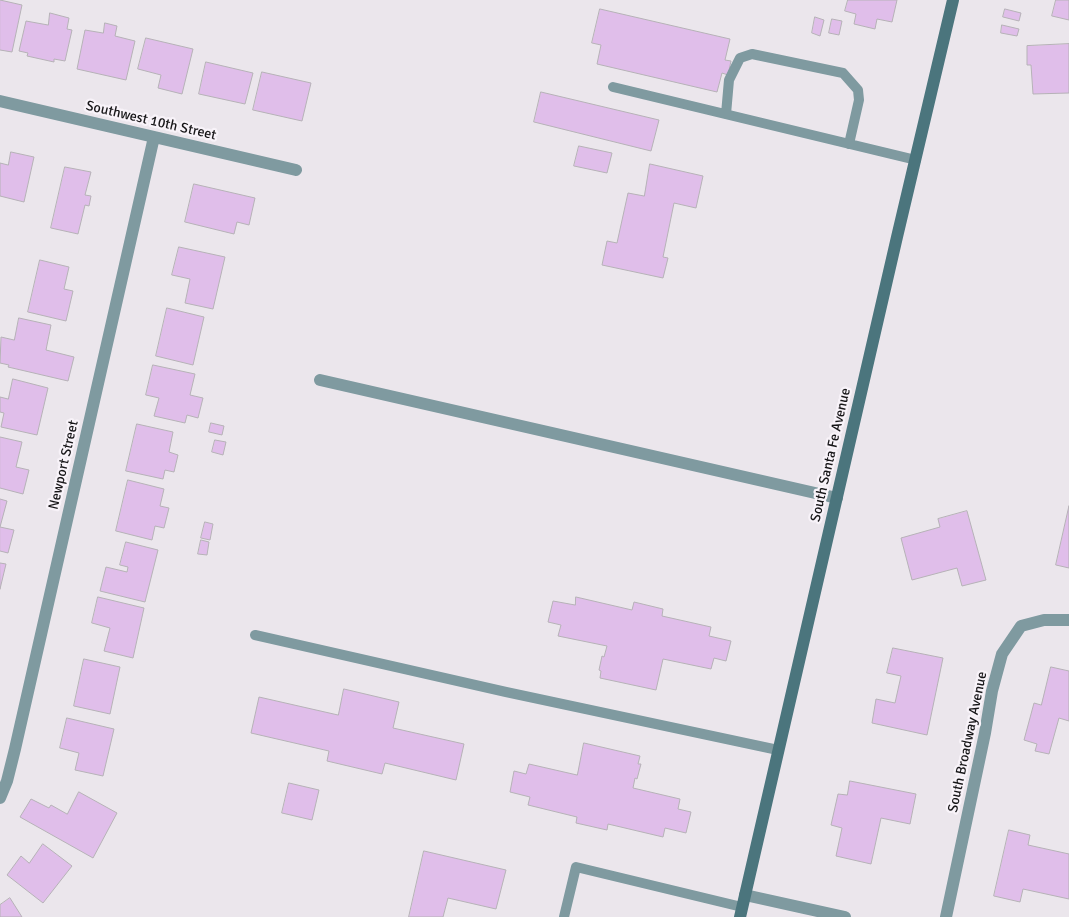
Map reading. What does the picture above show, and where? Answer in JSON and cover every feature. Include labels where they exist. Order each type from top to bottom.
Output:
[{"type":"main road","name":"South Santa Fe Avenue","points":[[741,912],[897,237],[954,0]]},
{"type":"street","name":"Southwest 10th Street","points":[[0,101],[296,170]]},
{"type":"street","name":"Newport Street","points":[[0,798],[7,781],[17,739],[154,137]]},
{"type":"street","points":[[320,380],[837,498]]},
{"type":"street","name":"South Broadway Avenue","points":[[946,917],[986,733],[992,691],[1002,654],[1021,626],[1044,620],[1069,620]]},
{"type":"street","points":[[745,894],[845,917]]},
{"type":"lane","points":[[726,114],[729,80],[740,58],[752,54],[843,73],[858,90],[859,100],[849,144]]},
{"type":"lane","points":[[613,87],[916,160]]},
{"type":"lane","points":[[256,635],[506,692],[778,750]]},
{"type":"lane","points":[[564,917],[576,867],[741,912]]},
{"type":"building","points":[[0,0],[22,5],[12,52],[0,50]]},
{"type":"building","points":[[848,0],[897,0],[892,22],[877,19],[875,29],[854,24],[856,14],[845,11]]},
{"type":"building","points":[[1056,0],[1069,0],[1069,20],[1052,16]]},
{"type":"building","points":[[600,9],[730,39],[725,60],[731,61],[728,75],[722,73],[717,92],[597,64],[601,45],[592,43]]},
{"type":"building","points":[[1005,9],[1021,13],[1019,21],[1003,17]]},
{"type":"building","points":[[50,13],[69,18],[67,29],[72,30],[65,61],[54,59],[54,62],[27,56],[28,53],[19,51],[26,21],[48,25]]},
{"type":"building","points":[[815,17],[824,20],[820,36],[812,33]]},
{"type":"building","points":[[832,19],[842,21],[839,35],[829,33]]},
{"type":"building","points":[[105,23],[117,26],[115,36],[135,41],[126,80],[77,69],[85,30],[103,33]]},
{"type":"building","points":[[1002,25],[1019,29],[1017,36],[1001,33]]},
{"type":"building","points":[[146,38],[193,49],[182,94],[158,88],[161,75],[138,69]]},
{"type":"building","points":[[1069,44],[1069,93],[1033,94],[1031,65],[1027,65],[1027,46]]},
{"type":"building","points":[[206,62],[253,73],[245,104],[199,94]]},
{"type":"building","points":[[262,72],[311,83],[302,121],[253,110]]},
{"type":"building","points":[[541,92],[659,120],[651,151],[534,122]]},
{"type":"building","points":[[579,146],[612,153],[607,173],[574,166]]},
{"type":"building","points":[[11,152],[34,157],[24,202],[0,196],[0,163],[8,165]]},
{"type":"building","points":[[650,164],[703,176],[696,208],[674,203],[663,257],[668,258],[663,278],[602,265],[607,241],[617,243],[628,193],[644,196]]},
{"type":"building","points":[[65,167],[91,172],[85,195],[91,196],[89,206],[85,205],[78,234],[51,228]]},
{"type":"building","points":[[194,184],[255,198],[249,225],[237,222],[234,234],[185,222]]},
{"type":"building","points":[[179,247],[225,257],[213,309],[185,303],[190,279],[172,275]]},
{"type":"building","points":[[40,260],[69,267],[64,289],[73,291],[66,321],[28,312]]},
{"type":"building","points":[[167,308],[204,317],[193,365],[156,356]]},
{"type":"building","points":[[19,318],[51,325],[46,350],[74,357],[68,381],[8,367],[9,365],[0,363],[1,337],[14,340]]},
{"type":"building","points":[[153,365],[195,374],[190,395],[203,398],[198,418],[187,415],[185,423],[154,416],[159,398],[146,395]]},
{"type":"building","points":[[13,379],[48,388],[37,435],[1,427],[4,413],[0,412],[0,397],[8,399]]},
{"type":"building","points":[[211,423],[224,426],[222,435],[209,432]]},
{"type":"building","points":[[137,424],[173,432],[169,452],[178,455],[174,472],[165,470],[163,479],[126,471]]},
{"type":"building","points":[[0,437],[22,442],[16,467],[29,470],[23,494],[0,488]]},
{"type":"building","points":[[215,440],[226,442],[223,455],[212,452]]},
{"type":"building","points":[[128,480],[164,489],[160,506],[169,508],[164,528],[155,526],[152,540],[116,531]]},
{"type":"building","points":[[0,499],[7,501],[0,527]]},
{"type":"building","points":[[1069,506],[1069,568],[1056,565]]},
{"type":"building","points":[[967,511],[986,580],[962,586],[957,568],[912,580],[901,538],[940,527],[938,519]]},
{"type":"building","points":[[205,522],[213,524],[210,540],[201,538]]},
{"type":"building","points":[[0,527],[14,530],[8,553],[0,551]]},
{"type":"building","points":[[201,540],[209,542],[207,555],[198,554]]},
{"type":"building","points":[[126,542],[158,550],[145,602],[100,591],[106,567],[127,572],[128,567],[120,565]]},
{"type":"building","points":[[0,563],[6,564],[0,589]]},
{"type":"building","points":[[98,597],[144,608],[133,658],[104,651],[110,628],[92,623]]},
{"type":"building","points":[[576,597],[632,610],[634,602],[663,609],[662,616],[711,627],[709,636],[731,641],[726,661],[714,658],[711,669],[663,659],[656,690],[600,678],[601,671],[599,670],[602,656],[604,657],[607,646],[558,636],[561,625],[548,622],[553,601],[575,605]]},
{"type":"building","points":[[893,648],[943,658],[927,735],[872,723],[876,699],[895,703],[901,676],[887,673]]},
{"type":"building","points":[[84,659],[120,667],[110,714],[74,706]]},
{"type":"building","points":[[1051,667],[1069,671],[1069,721],[1059,718],[1049,754],[1035,751],[1037,744],[1024,740],[1034,703],[1041,705]]},
{"type":"building","points":[[344,689],[399,702],[393,728],[464,744],[456,780],[385,763],[382,774],[327,761],[329,751],[251,733],[259,697],[338,715]]},
{"type":"building","points":[[67,718],[114,729],[103,776],[75,770],[79,753],[60,748]]},
{"type":"building","points":[[584,743],[640,756],[638,764],[641,764],[633,788],[680,799],[678,809],[691,812],[686,833],[665,828],[663,837],[608,824],[607,830],[576,823],[577,817],[528,805],[530,797],[510,792],[514,771],[526,774],[529,764],[577,775]]},
{"type":"building","points":[[850,781],[916,794],[910,824],[881,818],[871,864],[836,856],[842,828],[831,825],[838,794],[847,795]]},
{"type":"building","points":[[289,783],[319,790],[312,820],[282,813]]},
{"type":"building","points":[[79,792],[117,813],[93,858],[20,817],[31,799],[49,808],[51,805],[67,814]]},
{"type":"building","points":[[1009,830],[1030,835],[1028,845],[1069,854],[1069,899],[1023,889],[1020,902],[994,896]]},
{"type":"building","points":[[43,844],[72,866],[43,903],[7,875],[21,856],[29,863]]},
{"type":"building","points":[[424,851],[506,870],[496,909],[448,898],[443,917],[409,917]]},
{"type":"building","points":[[10,898],[22,917],[0,917],[0,905]]}]
